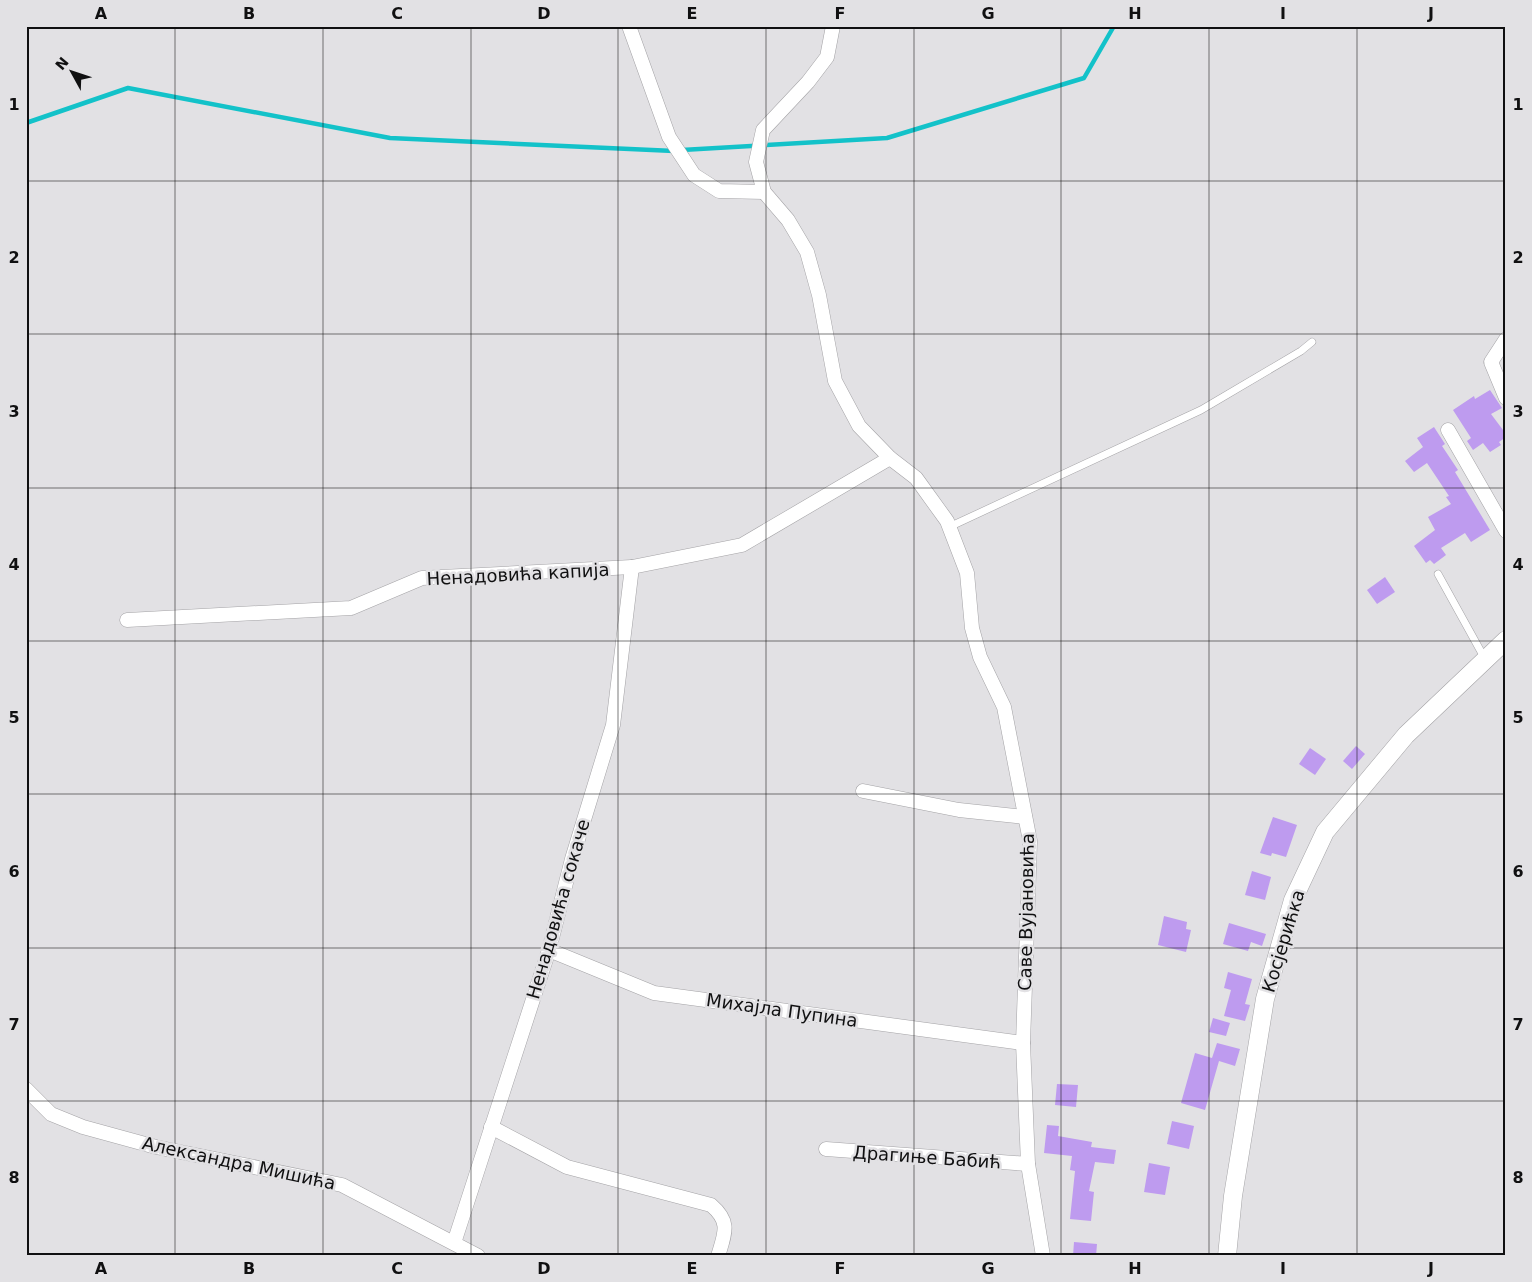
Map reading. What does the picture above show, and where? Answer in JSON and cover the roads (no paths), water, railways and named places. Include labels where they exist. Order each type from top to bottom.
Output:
[{"type":"street","points":[[629,26],[669,137],[682,160],[694,175],[718,191],[764,192]]},
{"type":"street","name":"Саве Вујановића","points":[[833,26],[827,57],[808,82],[763,130],[756,162],[764,192],[788,220],[807,252],[819,295],[835,381],[859,426],[890,458],[916,478],[949,527],[967,573],[972,628],[980,657],[1004,707],[1030,842],[1023,1043],[1028,1164],[1042,1256]]},
{"type":"street","points":[[1506,339],[1491,362],[1506,398]]},
{"type":"street","points":[[1448,430],[1506,531]]},
{"type":"street","name":"Ненадовића капија","points":[[127,620],[350,608],[422,578],[632,567],[742,545],[890,458]]},
{"type":"street","name":"Ненадовића сокаче","points":[[454,1243],[549,950],[572,859],[613,725],[632,567]]},
{"type":"street","name":"Косјерићка","points":[[1227,1256],[1233,1196],[1265,999],[1293,900],[1325,832],[1406,735],[1506,640]]},
{"type":"street","points":[[863,791],[959,810],[1025,817]]},
{"type":"street","name":"Михајла Пупина","points":[[549,950],[654,993],[1023,1043]]},
{"type":"street","name":"Александра Мишића","points":[[26,1090],[51,1114],[83,1127],[156,1147],[342,1185],[478,1256]]},
{"type":"street","points":[[491,1127],[567,1167],[711,1205],[720,1213],[725,1225],[725,1235],[718,1256]]},
{"type":"street","name":"Драгиње Бабић","points":[[826,1149],[1028,1164]]},
{"type":"lane","points":[[949,527],[1201,410],[1301,352],[1312,342]]},
{"type":"lane","points":[[1438,574],[1485,659]]},
{"type":"waterway","points":[[682,150],[887,138],[1084,78],[1114,26]]},
{"type":"waterway","points":[[26,123],[128,88],[390,138],[674,151]]}]
